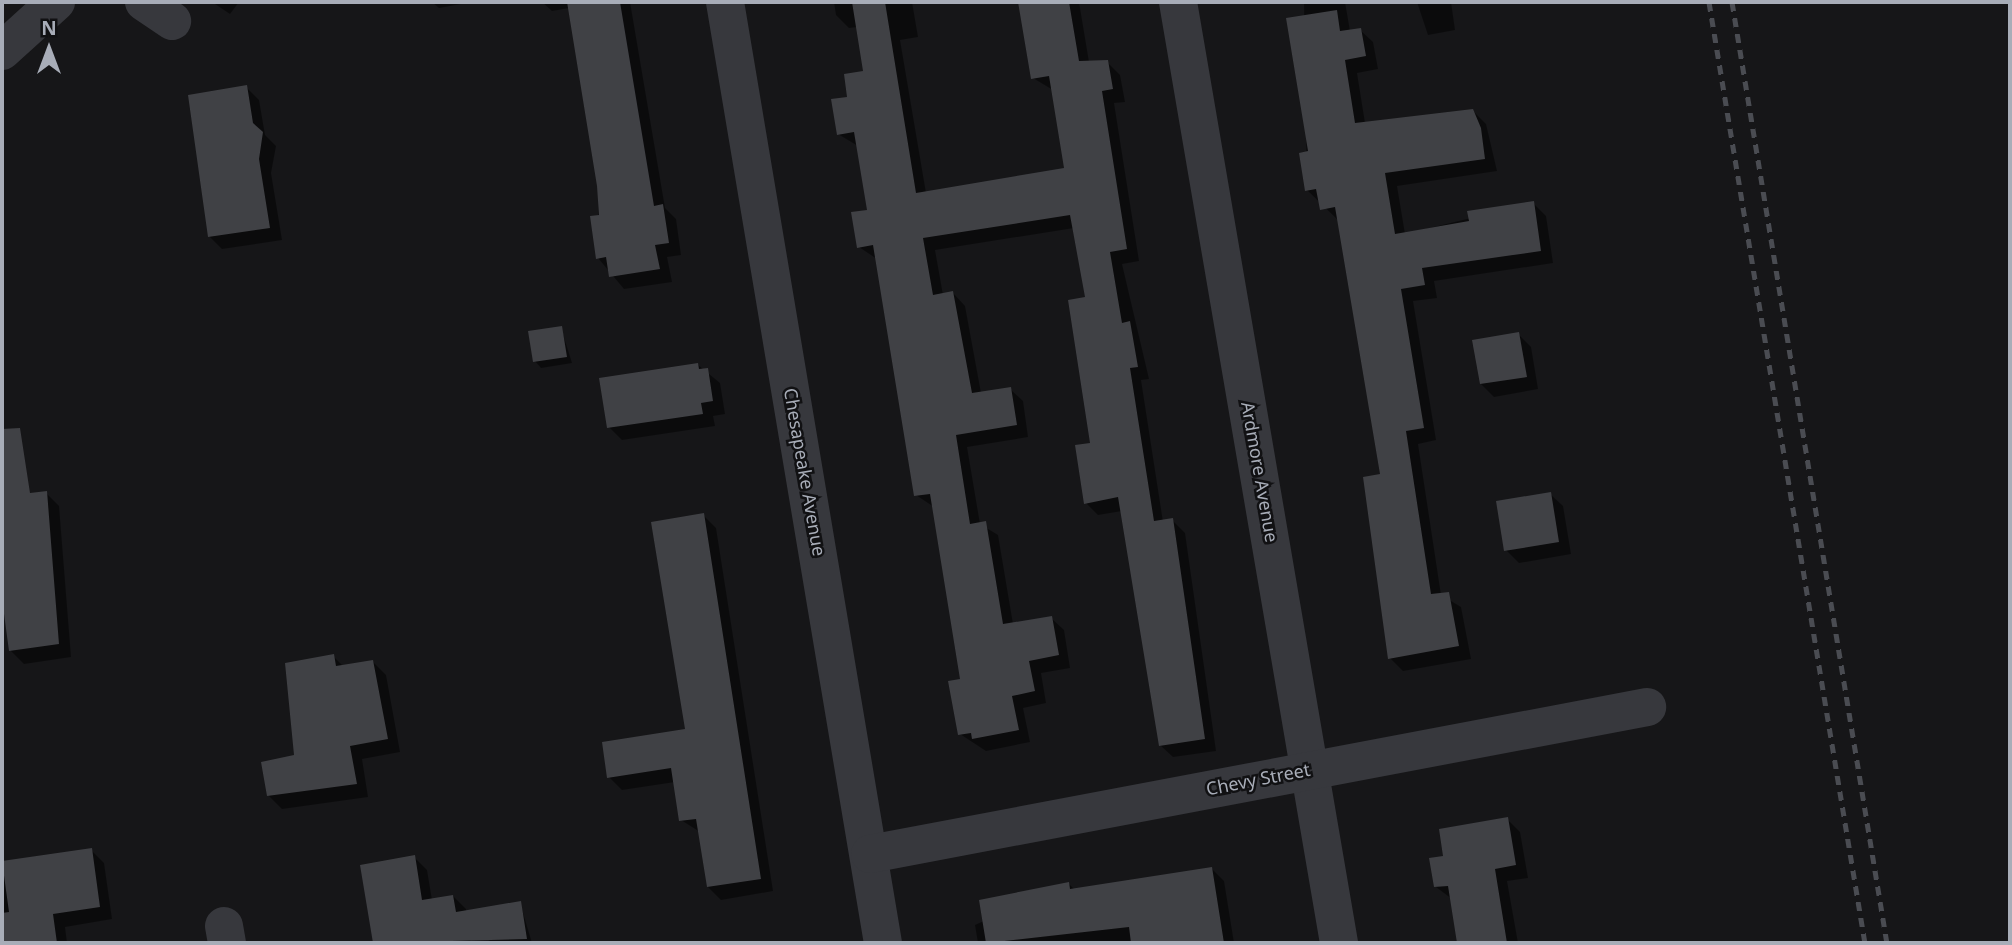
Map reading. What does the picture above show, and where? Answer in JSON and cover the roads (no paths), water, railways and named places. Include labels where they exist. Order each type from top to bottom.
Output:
[{"type":"street","points":[[2,51],[56,2]]},
{"type":"street","name":"Chesapeake Avenue","points":[[725,2],[883,943]]},
{"type":"street","name":"Ardmore Avenue","points":[[1178,2],[1339,943]]},
{"type":"street","name":"Chevy Street","points":[[870,854],[1647,707]]},
{"type":"railway","points":[[1709,2],[1865,943]]},
{"type":"railway","points":[[1732,2],[1887,943]]}]
